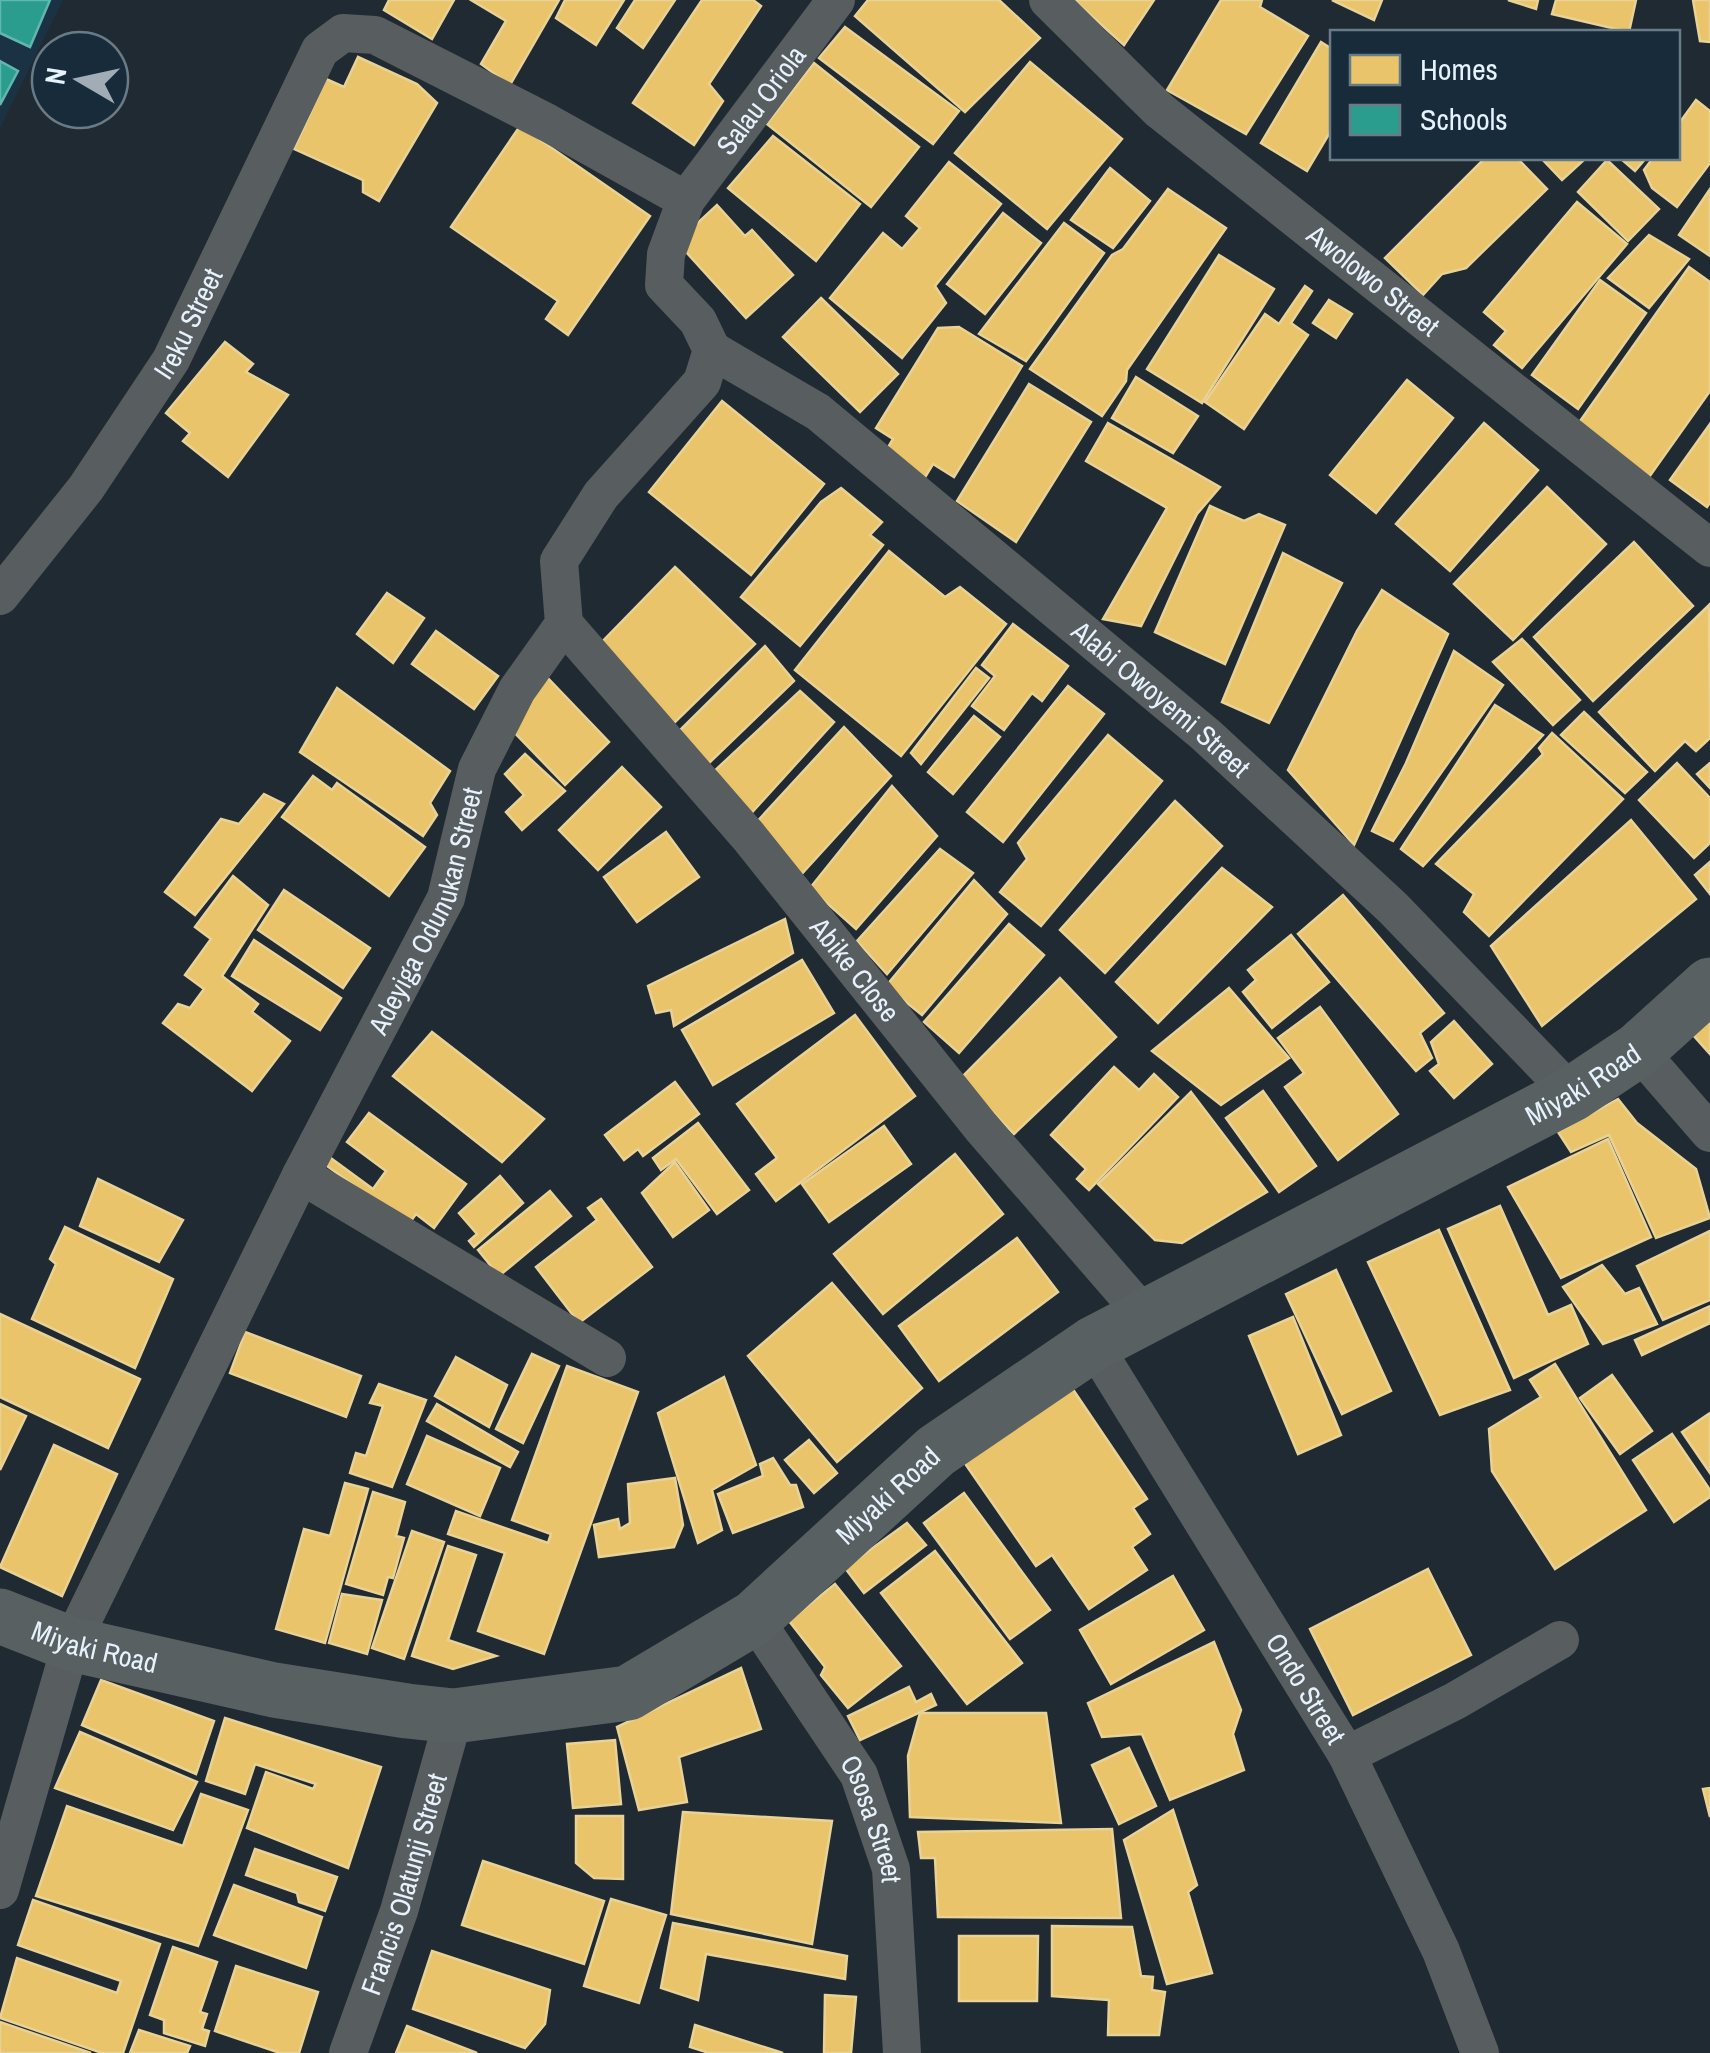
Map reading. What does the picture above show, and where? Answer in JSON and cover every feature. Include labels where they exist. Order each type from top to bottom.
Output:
[{"type":"street","name":"Salau Oriola","points":[[686,200],[836,0]]},
{"type":"street","name":"Awolowo Street","points":[[1048,0],[1159,110],[1710,548]]},
{"type":"street","name":"Ireku Street","points":[[0,596],[86,488],[171,360],[320,50],[344,33],[375,35],[548,123],[686,200]]},
{"type":"street","points":[[564,624],[558,561],[601,495],[702,382],[712,350],[698,321],[664,286],[666,254],[686,200]]},
{"type":"street","name":"Alabi Owoyemi Street","points":[[712,350],[818,412],[1206,735],[1393,908],[1572,1094]]},
{"type":"street","name":"Adeyiga Odunukan Street","points":[[0,1890],[71,1644],[301,1176],[446,898],[477,769],[517,690],[564,624]]},
{"type":"street","name":"Abike Close","points":[[564,624],[749,837],[981,1127],[1145,1316]]},
{"type":"street","name":"Miyaki Road","points":[[0,1616],[71,1644],[274,1690],[454,1716],[628,1693],[754,1618],[936,1451],[1093,1344],[1572,1094],[1638,1050],[1710,985]]},
{"type":"street","points":[[1638,1050],[1710,1134]]},
{"type":"street","points":[[301,1176],[608,1358]]},
{"type":"street","name":"Ondo Street","points":[[1093,1344],[1347,1756],[1441,1951],[1480,2053]]},
{"type":"street","name":"Ososa Street","points":[[754,1618],[859,1775],[892,1870],[902,2053]]},
{"type":"street","points":[[1347,1756],[1455,1701],[1560,1640]]},
{"type":"street","name":"Francis Olatunji Street","points":[[348,2053],[400,1912],[454,1716]]},
{"type":"shaded area","points":[[0,0],[63,0],[48,30],[30,30],[30,67],[0,128]]},
{"type":"building: Homes","points":[[389,0],[454,0],[432,39],[384,10]]},
{"type":"building: Homes","points":[[471,0],[559,0],[510,85],[481,64],[506,21]]},
{"type":"building: Homes","points":[[565,0],[624,0],[596,45],[556,18]]},
{"type":"building: Homes","points":[[635,0],[675,0],[643,48],[617,28]]},
{"type":"building: Homes","points":[[702,0],[753,0],[761,6],[709,84],[723,101],[694,145],[633,103]]},
{"type":"building: Homes","points":[[868,0],[999,0],[1040,38],[965,112],[855,16]]},
{"type":"building: Homes","points":[[1074,0],[1154,0],[1124,45]]},
{"type":"building: Homes","points":[[1221,0],[1262,0],[1260,7],[1308,36],[1246,134],[1167,90]]},
{"type":"building: Homes","points":[[1332,0],[1382,0],[1374,20]]},
{"type":"building: Homes","points":[[1508,0],[1538,0],[1536,9]]},
{"type":"building: Homes","points":[[1556,0],[1636,0],[1629,30],[1552,14]]},
{"type":"building: Homes","points":[[1693,0],[1710,0],[1710,42],[1700,41]]},
{"type":"building: Homes","points":[[845,27],[959,111],[933,144],[819,58]]},
{"type":"building: Homes","points":[[1321,42],[1330,48],[1330,132],[1307,171],[1261,143]]},
{"type":"building: Homes","points":[[358,57],[417,84],[437,103],[379,201],[363,192],[363,180],[294,149],[326,79],[344,87]]},
{"type":"building: Homes","points":[[1030,62],[1122,139],[1047,229],[955,153]]},
{"type":"building: Homes","points":[[814,63],[919,147],[871,207],[767,124]]},
{"type":"building: Homes","points":[[1696,100],[1710,111],[1710,163],[1677,207],[1652,188],[1644,170],[1652,160],[1680,160],[1680,122]]},
{"type":"building: Homes","points":[[520,126],[650,216],[568,335],[546,319],[558,301],[451,227]]},
{"type":"building: Homes","points":[[773,136],[860,204],[816,261],[728,188]]},
{"type":"building: Homes","points":[[1483,160],[1519,160],[1547,189],[1466,268],[1442,274],[1423,295],[1385,258]]},
{"type":"building: Homes","points":[[1543,160],[1584,160],[1562,180]]},
{"type":"building: Homes","points":[[1607,160],[1659,209],[1628,241],[1578,192]]},
{"type":"building: Homes","points":[[1622,160],[1644,160],[1635,171]]},
{"type":"building: Homes","points":[[949,162],[1001,204],[935,286],[946,303],[902,358],[830,298],[883,233],[902,249],[920,228],[906,216]]},
{"type":"building: Homes","points":[[1110,168],[1150,201],[1113,248],[1071,220]]},
{"type":"building: Homes","points":[[1168,189],[1226,228],[1127,370],[1126,381],[1102,416],[1030,369],[1112,255],[1123,249]]},
{"type":"building: Homes","points":[[1710,189],[1710,256],[1679,235]]},
{"type":"building: Homes","points":[[1577,202],[1627,244],[1522,368],[1494,345],[1506,331],[1484,312]]},
{"type":"building: Homes","points":[[717,205],[745,236],[752,230],[793,275],[746,318],[677,242]]},
{"type":"building: Homes","points":[[1003,213],[1041,243],[985,314],[947,284]]},
{"type":"building: Homes","points":[[1064,223],[1104,253],[1026,361],[979,334]]},
{"type":"building: Homes","points":[[1649,235],[1689,259],[1649,308],[1608,278]]},
{"type":"building: Homes","points":[[1219,255],[1274,289],[1202,403],[1147,369]]},
{"type":"building: Homes","points":[[1689,267],[1710,282],[1710,391],[1647,480],[1578,424]]},
{"type":"building: Homes","points":[[1600,280],[1646,313],[1578,409],[1532,375]]},
{"type":"building: Homes","points":[[1305,286],[1312,291],[1291,323],[1308,335],[1244,429],[1205,402],[1265,314],[1279,324]]},
{"type":"building: Homes","points":[[821,298],[898,374],[860,412],[783,337]]},
{"type":"building: Homes","points":[[1329,300],[1352,314],[1336,338],[1313,323]]},
{"type":"building: Homes","points":[[959,327],[1022,366],[954,477],[933,464],[924,479],[884,454],[893,439],[876,428],[938,328]]},
{"type":"building: Homes","points":[[225,342],[253,364],[246,372],[288,395],[228,477],[183,441],[190,433],[166,413]]},
{"type":"building: Homes","points":[[1136,377],[1198,416],[1173,453],[1112,418]]},
{"type":"building: Homes","points":[[1407,380],[1453,418],[1376,513],[1330,475]]},
{"type":"building: Homes","points":[[1029,384],[1091,422],[1016,542],[957,501]]},
{"type":"building: Homes","points":[[722,401],[824,484],[751,575],[649,492]]},
{"type":"building: Homes","points":[[1108,423],[1220,487],[1197,514],[1141,626],[1103,619],[1167,508],[1086,461]]},
{"type":"building: Homes","points":[[1484,423],[1538,470],[1450,571],[1396,524]]},
{"type":"building: Homes","points":[[1710,424],[1710,503],[1707,507],[1670,480]]},
{"type":"building: Homes","points":[[1547,487],[1606,544],[1513,640],[1454,584]]},
{"type":"building: Homes","points":[[841,488],[882,522],[870,535],[883,545],[800,646],[741,597],[821,502]]},
{"type":"building: Homes","points":[[1210,506],[1244,521],[1259,514],[1285,525],[1225,664],[1155,632]]},
{"type":"building: Homes","points":[[1634,542],[1693,606],[1593,701],[1534,637]]},
{"type":"building: Homes","points":[[889,551],[945,597],[960,587],[1006,624],[901,756],[795,670]]},
{"type":"building: Homes","points":[[1283,553],[1342,583],[1269,723],[1222,702]]},
{"type":"building: Homes","points":[[675,567],[755,644],[670,727],[596,648]]},
{"type":"building: Homes","points":[[1382,590],[1448,634],[1354,845],[1288,770],[1357,631]]},
{"type":"building: Homes","points":[[387,593],[424,618],[393,663],[357,634]]},
{"type":"building: Homes","points":[[1709,605],[1710,738],[1696,751],[1685,741],[1655,771],[1599,712]]},
{"type":"building: Homes","points":[[1013,624],[1068,666],[1042,701],[1032,693],[1004,730],[972,706],[995,676],[982,665]]},
{"type":"building: Homes","points":[[436,631],[498,676],[474,709],[412,664]]},
{"type":"building: Homes","points":[[1522,639],[1580,700],[1553,725],[1493,662]]},
{"type":"building: Homes","points":[[765,646],[794,681],[708,764],[679,731]]},
{"type":"building: Homes","points":[[1454,651],[1503,685],[1393,841],[1372,831]]},
{"type":"building: Homes","points":[[976,668],[989,678],[921,764],[911,753]]},
{"type":"building: Homes","points":[[544,674],[609,742],[565,785],[511,729]]},
{"type":"building: Homes","points":[[1068,686],[1104,714],[1003,842],[967,812]]},
{"type":"building: Homes","points":[[337,688],[450,771],[430,803],[437,815],[423,836],[300,752]]},
{"type":"building: Homes","points":[[800,691],[834,722],[747,818],[709,776]]},
{"type":"building: Homes","points":[[1495,705],[1543,735],[1423,866],[1401,849]]},
{"type":"building: Homes","points":[[1584,712],[1647,772],[1625,793],[1561,735]]},
{"type":"building: Homes","points":[[974,716],[1000,737],[953,794],[928,772]]},
{"type":"building: Homes","points":[[844,727],[891,776],[799,877],[753,826]]},
{"type":"building: Homes","points":[[1552,733],[1623,799],[1489,936],[1464,912],[1474,894],[1436,864],[1543,754],[1539,748]]},
{"type":"building: Homes","points":[[1108,735],[1162,781],[1041,926],[1000,892],[1027,859],[1018,843]]},
{"type":"building: Homes","points":[[525,754],[565,791],[522,830],[506,812],[524,795],[505,774]]},
{"type":"building: Homes","points":[[1677,763],[1710,798],[1710,843],[1694,858],[1639,800]]},
{"type":"building: Homes","points":[[1710,763],[1710,788],[1697,774]]},
{"type":"building: Homes","points":[[622,767],[661,807],[598,870],[559,830]]},
{"type":"building: Homes","points":[[313,776],[332,790],[337,783],[425,847],[389,896],[282,817]]},
{"type":"building: Homes","points":[[892,786],[937,836],[856,929],[810,888]]},
{"type":"building: Homes","points":[[264,794],[284,804],[195,915],[165,892],[221,819],[239,824]]},
{"type":"building: Homes","points":[[1175,801],[1222,846],[1105,973],[1060,930]]},
{"type":"building: Homes","points":[[1631,820],[1696,899],[1542,1026],[1491,946]]},
{"type":"building: Homes","points":[[666,832],[699,877],[637,922],[604,877]]},
{"type":"building: Homes","points":[[940,849],[973,873],[887,974],[857,941]]},
{"type":"building: Homes","points":[[1710,862],[1710,894],[1695,875]]},
{"type":"building: Homes","points":[[1222,868],[1272,907],[1158,1023],[1116,982]]},
{"type":"building: Homes","points":[[233,876],[268,905],[222,976],[258,1004],[252,1012],[290,1041],[252,1091],[163,1023],[178,1004],[190,1008],[204,989],[185,975],[211,939],[195,927]]},
{"type":"building: Homes","points":[[974,880],[1007,914],[922,1015],[886,986]]},
{"type":"building: Homes","points":[[284,890],[370,948],[343,988],[258,930]]},
{"type":"building: Homes","points":[[1343,895],[1444,1013],[1420,1033],[1432,1058],[1416,1071],[1298,934]]},
{"type":"building: Homes","points":[[785,919],[793,953],[674,1026],[671,1010],[656,1013],[648,986]]},
{"type":"building: Homes","points":[[1009,924],[1044,955],[959,1053],[924,1022]]},
{"type":"building: Homes","points":[[1291,935],[1329,982],[1272,1028],[1243,992],[1256,980],[1248,970]]},
{"type":"building: Homes","points":[[254,940],[341,998],[320,1030],[232,976]]},
{"type":"building: Homes","points":[[802,960],[834,1013],[713,1085],[682,1030]]},
{"type":"building: Homes","points":[[1060,978],[1116,1037],[1014,1134],[960,1079]]},
{"type":"building: Homes","points":[[1229,988],[1289,1058],[1221,1105],[1152,1051]]},
{"type":"building: Homes","points":[[1710,1005],[1710,1054],[1686,1027]]},
{"type":"building: Homes","points":[[1320,1007],[1398,1114],[1338,1160],[1285,1087],[1304,1073],[1278,1038]]},
{"type":"building: Homes","points":[[855,1015],[915,1096],[776,1201],[756,1174],[777,1158],[737,1104]]},
{"type":"building: Homes","points":[[1454,1021],[1492,1064],[1454,1098],[1430,1071],[1439,1064],[1431,1042]]},
{"type":"building: Homes","points":[[432,1032],[544,1119],[502,1162],[393,1076]]},
{"type":"building: Homes","points":[[1114,1067],[1139,1090],[1154,1074],[1178,1097],[1089,1190],[1077,1179],[1086,1169],[1051,1135]]},
{"type":"building: Homes","points":[[675,1082],[699,1114],[643,1156],[638,1149],[624,1160],[605,1135]]},
{"type":"building: Homes","points":[[1263,1091],[1316,1166],[1279,1192],[1226,1118]]},
{"type":"building: Homes","points":[[1191,1092],[1267,1192],[1182,1243],[1155,1240],[1098,1184]]},
{"type":"building: Homes","points":[[1618,1099],[1637,1123],[1696,1169],[1710,1218],[1656,1238],[1609,1135],[1571,1152],[1558,1132]]},
{"type":"building: Homes","points":[[369,1113],[466,1184],[434,1228],[416,1214],[408,1225],[323,1163],[328,1156],[373,1189],[386,1171],[347,1142]]},
{"type":"building: Homes","points":[[698,1123],[749,1190],[717,1214],[676,1159],[661,1170],[653,1158]]},
{"type":"building: Homes","points":[[884,1126],[911,1164],[829,1222],[802,1184]]},
{"type":"building: Homes","points":[[1608,1139],[1651,1237],[1561,1278],[1508,1187]]},
{"type":"building: Homes","points":[[955,1154],[1003,1214],[883,1314],[834,1254]]},
{"type":"building: Homes","points":[[675,1162],[709,1210],[673,1237],[642,1193]]},
{"type":"building: Homes","points":[[500,1176],[523,1203],[474,1247],[469,1241],[477,1234],[459,1213]]},
{"type":"building: Homes","points":[[98,1179],[183,1220],[159,1262],[80,1226]]},
{"type":"building: Homes","points":[[550,1191],[571,1216],[499,1276],[478,1250]]},
{"type":"building: Homes","points":[[601,1199],[652,1267],[579,1323],[536,1267],[597,1220],[588,1208]]},
{"type":"building: Homes","points":[[1500,1206],[1548,1315],[1571,1305],[1588,1344],[1514,1378],[1448,1229]]},
{"type":"building: Homes","points":[[65,1227],[173,1279],[135,1368],[32,1319],[56,1264],[50,1259]]},
{"type":"building: Homes","points":[[1439,1230],[1510,1390],[1440,1415],[1368,1262]]},
{"type":"building: Homes","points":[[1710,1231],[1710,1300],[1663,1320],[1637,1266]]},
{"type":"building: Homes","points":[[1017,1238],[1058,1292],[939,1381],[899,1326]]},
{"type":"building: Homes","points":[[1602,1265],[1625,1294],[1639,1288],[1657,1324],[1603,1344],[1563,1287]]},
{"type":"building: Homes","points":[[1336,1270],[1391,1391],[1342,1414],[1286,1294]]},
{"type":"building: Homes","points":[[832,1283],[922,1388],[837,1462],[748,1356]]},
{"type":"building: Homes","points":[[1710,1306],[1710,1323],[1642,1355],[1635,1340]]},
{"type":"building: Homes","points":[[0,1314],[140,1379],[108,1448],[0,1397]]},
{"type":"building: Homes","points":[[1293,1317],[1341,1435],[1298,1454],[1249,1336]]},
{"type":"building: Homes","points":[[245,1332],[361,1376],[346,1417],[230,1373]]},
{"type":"building: Homes","points":[[532,1354],[559,1366],[523,1443],[496,1429]]},
{"type":"building: Homes","points":[[456,1357],[507,1385],[489,1427],[435,1396]]},
{"type":"building: Homes","points":[[1555,1364],[1646,1510],[1555,1569],[1492,1471],[1489,1429],[1541,1397],[1530,1380]]},
{"type":"building: Homes","points":[[567,1366],[638,1392],[544,1654],[478,1631],[505,1553],[448,1534],[456,1511],[548,1543],[551,1534],[512,1520]]},
{"type":"building: Homes","points":[[1612,1375],[1652,1431],[1620,1454],[1580,1398]]},
{"type":"building: Homes","points":[[724,1377],[756,1465],[712,1490],[722,1530],[698,1543],[658,1413]]},
{"type":"building: Homes","points":[[379,1384],[426,1400],[392,1487],[350,1473],[356,1453],[366,1456],[383,1406],[370,1403]]},
{"type":"building: Homes","points":[[1072,1388],[1147,1499],[1133,1508],[1150,1534],[1132,1547],[1147,1570],[1089,1609],[1052,1555],[1036,1566],[964,1462]]},
{"type":"building: Homes","points":[[0,1404],[26,1416],[0,1470]]},
{"type":"building: Homes","points":[[437,1404],[518,1452],[510,1467],[427,1421]]},
{"type":"building: Homes","points":[[1710,1413],[1710,1473],[1682,1432]]},
{"type":"building: Homes","points":[[1672,1434],[1710,1490],[1710,1497],[1674,1522],[1633,1460]]},
{"type":"building: Homes","points":[[427,1436],[500,1468],[480,1516],[407,1484]]},
{"type":"building: Homes","points":[[809,1440],[837,1473],[814,1493],[785,1460]]},
{"type":"building: Homes","points":[[54,1445],[117,1474],[62,1596],[0,1567]]},
{"type":"building: Homes","points":[[773,1458],[790,1485],[796,1485],[803,1507],[733,1533],[718,1494],[763,1476],[760,1464]]},
{"type":"building: Homes","points":[[675,1478],[683,1525],[674,1547],[599,1557],[594,1525],[618,1519],[620,1529],[630,1523],[628,1484]]},
{"type":"building: Homes","points":[[345,1483],[368,1489],[325,1643],[276,1629],[304,1529],[330,1536]]},
{"type":"building: Homes","points":[[373,1492],[405,1502],[396,1536],[404,1538],[393,1578],[388,1577],[383,1595],[346,1584]]},
{"type":"building: Homes","points":[[964,1493],[1050,1610],[1010,1639],[924,1523]]},
{"type":"building: Homes","points":[[907,1523],[926,1545],[864,1593],[845,1568]]},
{"type":"building: Homes","points":[[412,1531],[444,1542],[404,1659],[372,1648]]},
{"type":"building: Homes","points":[[448,1546],[476,1555],[448,1640],[496,1656],[453,1669],[412,1656]]},
{"type":"building: Homes","points":[[935,1551],[1022,1663],[967,1704],[881,1593]]},
{"type":"building: Homes","points":[[1428,1569],[1471,1655],[1353,1715],[1310,1629]]},
{"type":"building: Homes","points":[[1173,1576],[1204,1630],[1111,1684],[1080,1630]]},
{"type":"building: Homes","points":[[835,1584],[901,1666],[848,1708],[821,1675],[825,1667],[789,1621]]},
{"type":"building: Homes","points":[[342,1594],[382,1600],[367,1654],[329,1643]]},
{"type":"building: Homes","points":[[1214,1642],[1241,1710],[1233,1734],[1244,1770],[1170,1800],[1142,1734],[1102,1737],[1088,1703]]},
{"type":"building: Homes","points":[[741,1668],[761,1729],[679,1757],[687,1802],[639,1810],[617,1727]]},
{"type":"building: Homes","points":[[101,1680],[214,1721],[196,1774],[82,1725]]},
{"type":"building: Homes","points":[[909,1687],[916,1702],[931,1694],[936,1705],[860,1740],[848,1716]]},
{"type":"building: Homes","points":[[920,1713],[1046,1713],[1061,1823],[910,1817],[908,1756]]},
{"type":"building: Homes","points":[[225,1718],[381,1767],[348,1868],[247,1828],[266,1772],[313,1789],[316,1784],[255,1764],[245,1794],[206,1781]]},
{"type":"building: Homes","points":[[80,1732],[197,1782],[173,1830],[55,1788]]},
{"type":"building: Homes","points":[[615,1740],[621,1804],[573,1808],[567,1744]]},
{"type":"building: Homes","points":[[1129,1748],[1156,1806],[1119,1824],[1092,1765]]},
{"type":"building: Homes","points":[[1710,1788],[1710,1817],[1703,1789]]},
{"type":"building: Homes","points":[[201,1794],[248,1810],[198,1946],[36,1896],[67,1806],[183,1846]]},
{"type":"building: Homes","points":[[1173,1810],[1197,1885],[1188,1892],[1212,1973],[1167,1984],[1124,1840]]},
{"type":"building: Homes","points":[[683,1812],[832,1821],[812,1944],[671,1914]]},
{"type":"building: Homes","points":[[576,1816],[623,1816],[623,1879],[594,1878],[576,1863]]},
{"type":"building: Homes","points":[[1112,1829],[1121,1918],[938,1917],[935,1858],[921,1858],[918,1832]]},
{"type":"building: Homes","points":[[255,1849],[337,1877],[325,1911],[299,1902],[297,1893],[246,1875]]},
{"type":"building: Homes","points":[[483,1861],[604,1901],[584,1964],[462,1925]]},
{"type":"building: Homes","points":[[234,1885],[322,1917],[306,1968],[214,1935]]},
{"type":"building: Homes","points":[[611,1899],[666,1915],[639,2003],[584,1986]]},
{"type":"building: Homes","points":[[33,1900],[160,1944],[123,2053],[102,2053],[0,2018],[17,1958],[117,1993],[121,1981],[18,1945]]},
{"type":"building: Homes","points":[[673,1923],[847,1956],[845,1979],[706,1954],[698,2000],[661,1988]]},
{"type":"building: Homes","points":[[1052,1926],[1132,1927],[1141,1976],[1153,1977],[1152,1990],[1165,1992],[1159,2035],[1108,2035],[1109,2000],[1052,1996]]},
{"type":"building: Homes","points":[[959,1936],[1038,1936],[1037,2001],[959,2001]]},
{"type":"building: Homes","points":[[173,1947],[217,1962],[200,2012],[207,2014],[202,2029],[209,2031],[205,2046],[164,2033],[164,2020],[150,2015]]},
{"type":"building: Homes","points":[[432,1951],[550,1990],[545,2024],[525,2048],[413,2009]]},
{"type":"building: Homes","points":[[236,1966],[318,1992],[299,2053],[280,2053],[215,2031]]},
{"type":"building: Homes","points":[[825,1995],[856,1997],[851,2053],[824,2053]]},
{"type":"building: Homes","points":[[0,2022],[91,2053],[0,2053]]},
{"type":"building: Homes","points":[[695,2025],[783,2053],[709,2053],[690,2047]]},
{"type":"building: Homes","points":[[407,2026],[477,2053],[396,2053]]},
{"type":"building: Homes","points":[[139,2030],[190,2046],[187,2053],[130,2053]]},
{"type":"building: Schools","points":[[0,0],[50,0],[37,30],[30,30],[30,47],[0,33]]},
{"type":"building: Schools","points":[[0,61],[18,71],[0,105]]}]
